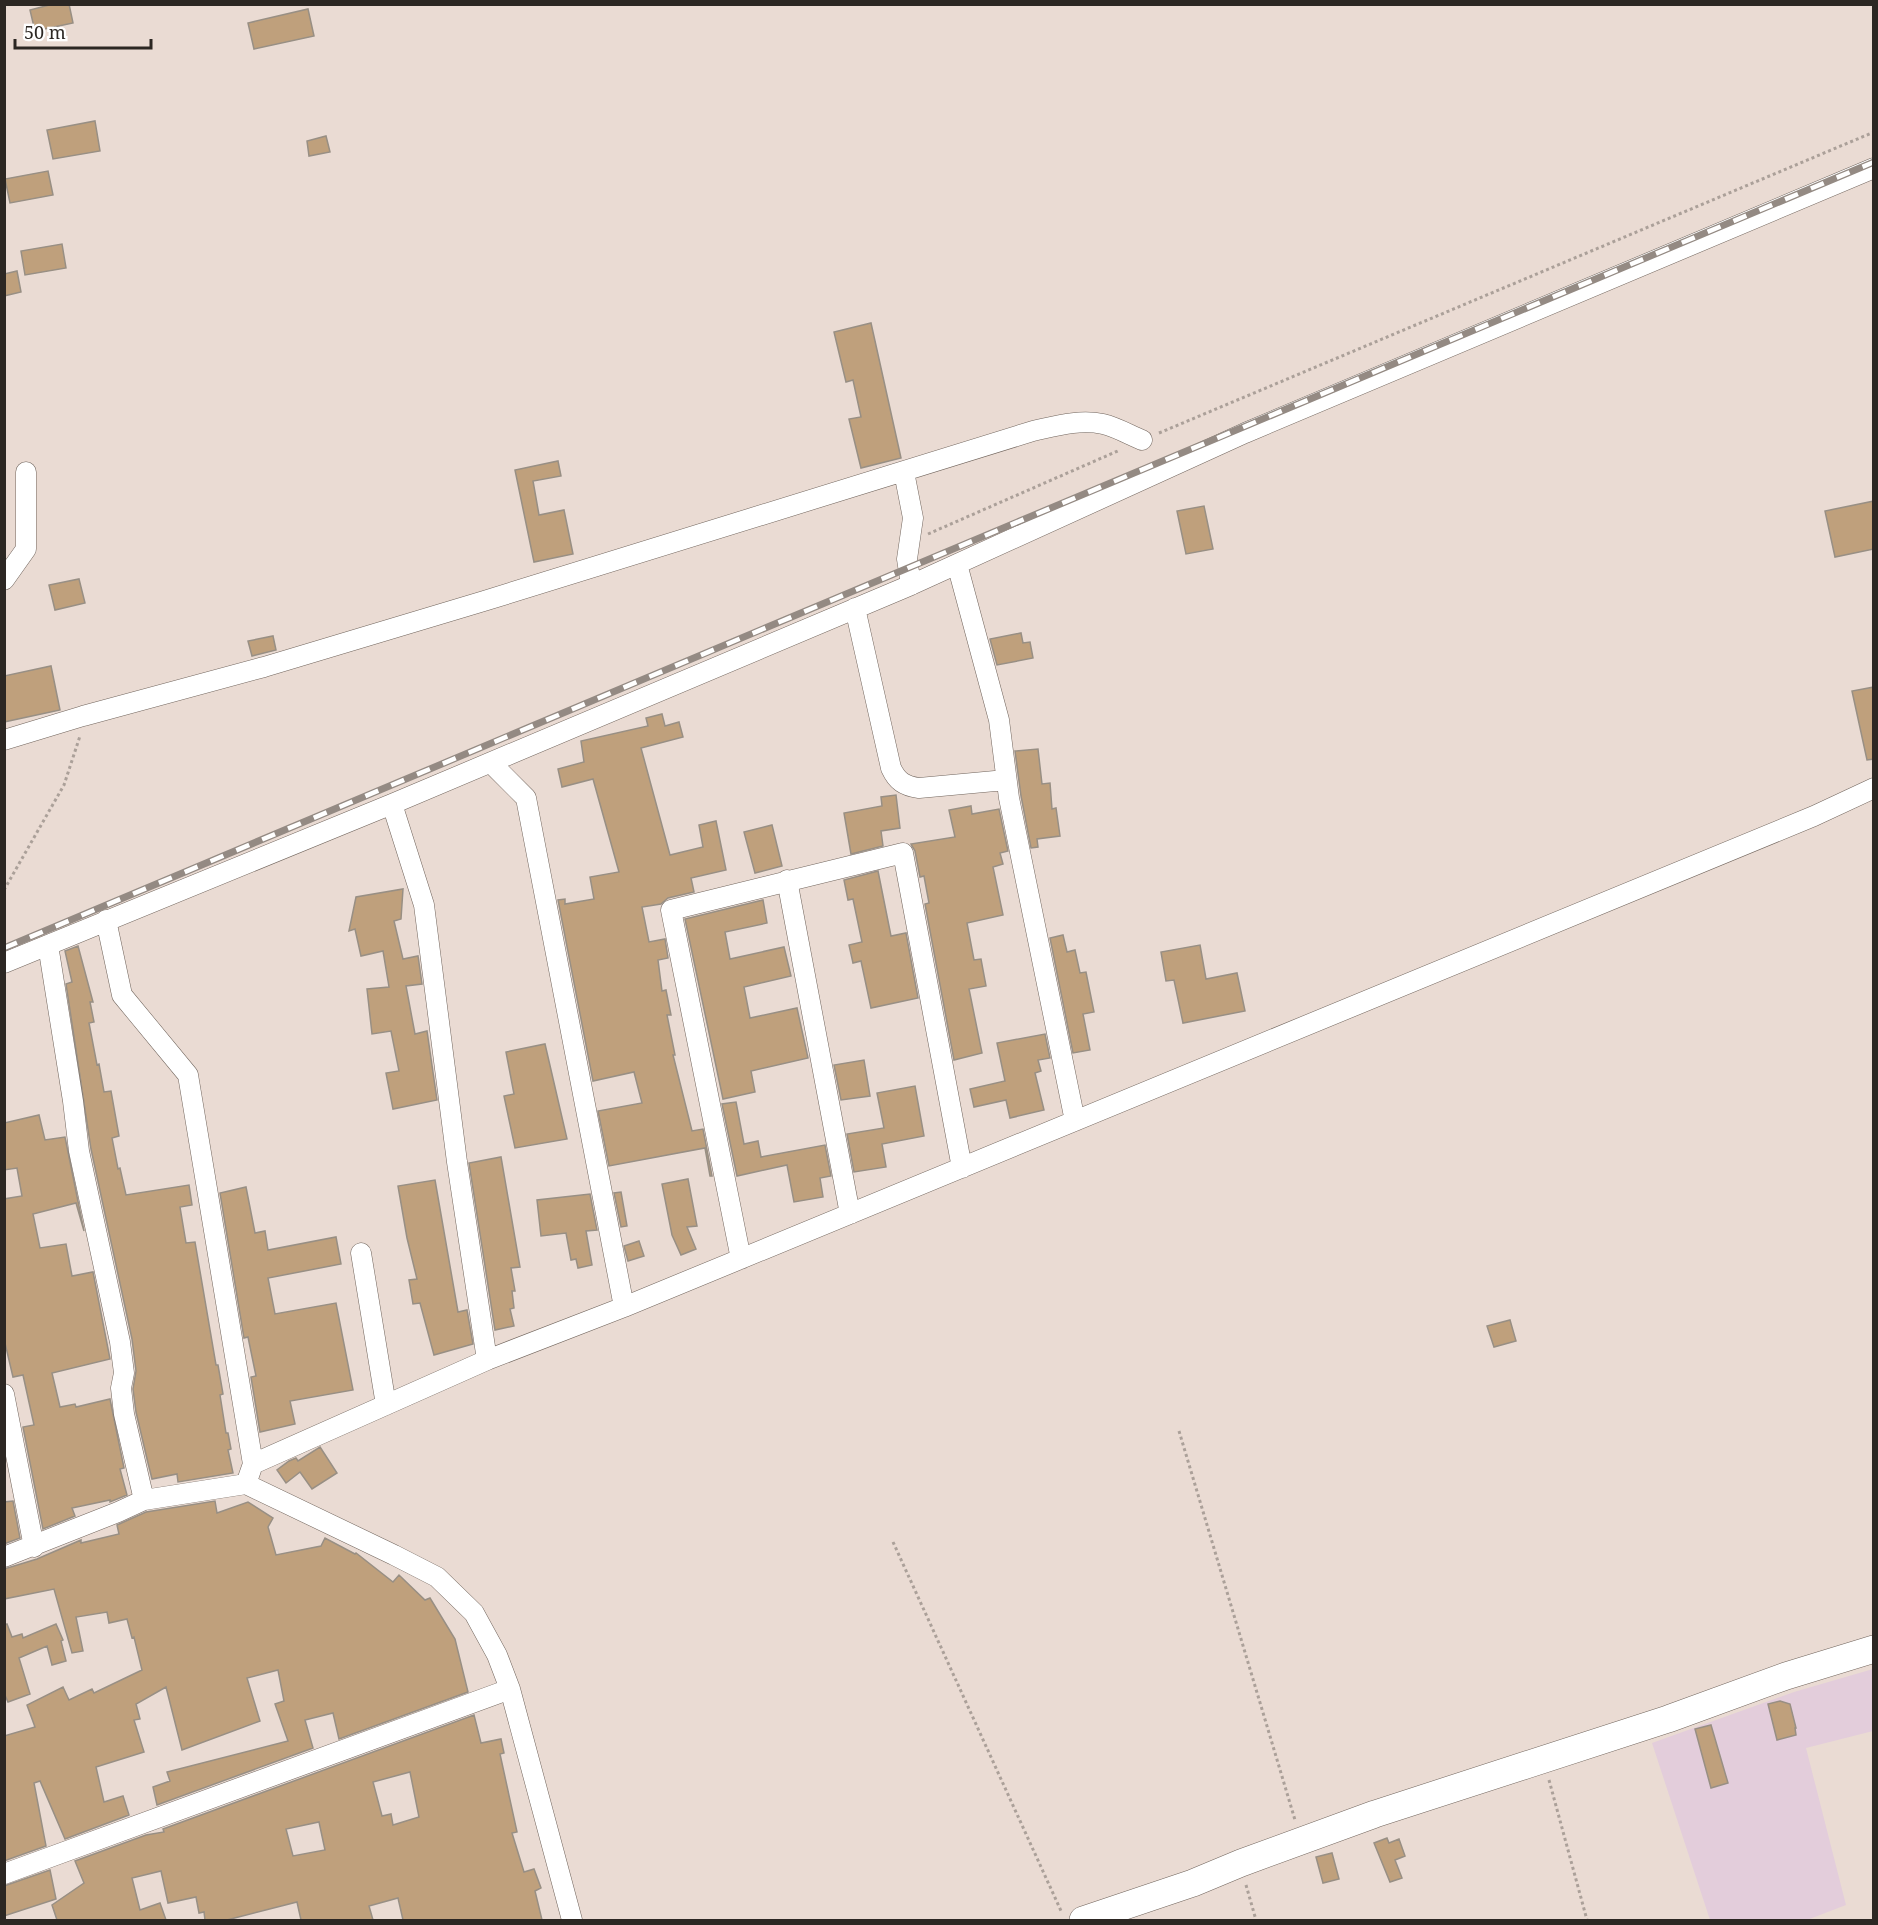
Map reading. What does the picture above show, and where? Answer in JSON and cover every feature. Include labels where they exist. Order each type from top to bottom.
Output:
[{"type":"street","points":[[4,963],[491,763],[911,585],[1245,433],[1874,168]]},
{"type":"street","points":[[4,740],[275,664],[495,598],[1033,431],[1084,422],[1104,424],[1142,440]]},
{"type":"street","points":[[4,580],[26,549],[26,472]]},
{"type":"street","points":[[904,472],[913,518],[907,559],[911,585]]},
{"type":"street","points":[[957,564],[999,720],[1006,780],[1075,1121]]},
{"type":"street","points":[[855,608],[891,768],[895,777],[909,787],[919,788],[1006,780]]},
{"type":"street","points":[[491,763],[526,798],[624,1307]]},
{"type":"street","points":[[253,1464],[487,1360],[624,1307],[962,1168],[1814,816],[1874,788]]},
{"type":"street","points":[[392,804],[424,905],[456,1150],[487,1360]]},
{"type":"street","points":[[741,1259],[671,910],[903,853],[962,1168]]},
{"type":"street","points":[[787,880],[850,1214]]},
{"type":"street","points":[[106,920],[122,995],[188,1075],[253,1464],[246,1484]]},
{"type":"street","points":[[48,945],[79,1151],[120,1342],[124,1373],[121,1388],[124,1414],[144,1500]]},
{"type":"street","points":[[361,1253],[386,1405]]},
{"type":"street","points":[[4,1394],[34,1547]]},
{"type":"street","points":[[4,1557],[34,1547],[144,1500],[246,1484],[394,1554],[437,1578],[474,1613],[497,1655],[510,1689],[572,1920]]},
{"type":"street","points":[[1083,1920],[1193,1883],[1240,1863],[1375,1814],[1668,1719],[1786,1676],[1874,1649]]},
{"type":"street","points":[[4,1874],[510,1689]]},
{"type":"path","points":[[911,542],[1142,440],[1874,132]]},
{"type":"path","points":[[4,890],[64,785],[76,752],[84,716]]},
{"type":"path","points":[[1179,1431],[1301,1841]]},
{"type":"path","points":[[893,1542],[1065,1920]]},
{"type":"path","points":[[1543,1759],[1587,1920]]},
{"type":"path","points":[[1240,1863],[1256,1920]]},
{"type":"shaded area","points":[[1873,1669],[1873,1731],[1806,1748],[1846,1905],[1807,1920],[1710,1920],[1652,1743],[1794,1692]]},
{"type":"building","points":[[53,4],[69,4],[73,23],[35,31],[30,10]]},
{"type":"building","points":[[308,9],[314,36],[254,49],[248,23]]},
{"type":"building","points":[[95,121],[100,151],[53,159],[47,130]]},
{"type":"building","points":[[326,136],[330,152],[309,156],[307,141]]},
{"type":"building","points":[[48,171],[53,195],[10,203],[5,179]]},
{"type":"building","points":[[62,244],[66,268],[25,275],[21,251]]},
{"type":"building","points":[[17,271],[21,292],[4,296],[4,274]]},
{"type":"building","points":[[871,323],[901,458],[861,468],[849,419],[861,417],[853,380],[846,382],[834,332]]},
{"type":"building","points":[[558,461],[561,476],[533,481],[539,515],[564,510],[573,554],[534,562],[515,470]]},
{"type":"building","points":[[1874,501],[1874,549],[1835,557],[1825,511]]},
{"type":"building","points":[[1204,506],[1213,549],[1186,554],[1177,511]]},
{"type":"building","points":[[79,579],[85,603],[55,610],[49,585]]},
{"type":"building","points":[[1021,633],[1023,643],[1030,642],[1033,658],[997,665],[990,639]]},
{"type":"building","points":[[273,636],[276,650],[252,656],[248,641]]},
{"type":"building","points":[[51,666],[60,710],[4,722],[4,676]]},
{"type":"building","points":[[1874,687],[1874,759],[1867,760],[1852,691]]},
{"type":"building","points":[[662,714],[665,726],[679,722],[683,737],[641,748],[670,855],[703,847],[699,825],[716,821],[726,870],[691,878],[694,892],[668,898],[661,904],[642,907],[649,942],[665,939],[668,958],[658,960],[662,991],[666,990],[671,1015],[667,1015],[675,1055],[673,1055],[692,1131],[703,1129],[712,1176],[710,1176],[705,1148],[609,1166],[598,1111],[642,1103],[634,1072],[593,1081],[558,900],[565,899],[565,904],[594,899],[590,877],[619,872],[593,779],[562,787],[558,769],[584,762],[581,741],[648,726],[646,718]]},
{"type":"building","points":[[1038,749],[1042,784],[1050,783],[1052,809],[1056,808],[1060,836],[1037,839],[1038,847],[1031,848],[1015,751]]},
{"type":"building","points":[[896,795],[900,828],[881,831],[883,846],[851,854],[844,813],[882,806],[881,797]]},
{"type":"building","points":[[971,806],[972,814],[999,809],[1008,851],[1000,853],[1003,864],[993,867],[1003,915],[967,923],[974,960],[981,959],[986,986],[969,989],[982,1053],[954,1060],[925,904],[929,903],[924,876],[920,877],[915,851],[911,844],[955,837],[949,810]]},
{"type":"building","points":[[772,825],[782,866],[755,873],[744,832]]},
{"type":"building","points":[[878,871],[891,936],[906,933],[918,998],[871,1008],[861,961],[853,963],[849,945],[862,942],[853,899],[848,900],[844,880]]},
{"type":"building","points":[[403,889],[401,919],[394,921],[403,959],[418,956],[422,984],[406,986],[415,1034],[427,1031],[437,1100],[393,1109],[386,1073],[399,1071],[391,1031],[372,1034],[367,989],[389,987],[383,951],[361,956],[355,929],[349,931],[356,897]]},
{"type":"building","points":[[763,900],[767,923],[725,932],[730,959],[784,947],[791,976],[744,987],[750,1018],[797,1008],[808,1058],[751,1071],[755,1092],[723,1099],[685,919]]},
{"type":"building","points":[[1063,935],[1067,952],[1075,950],[1080,973],[1086,972],[1094,1012],[1083,1014],[1090,1050],[1073,1053],[1050,938]]},
{"type":"building","points":[[1200,945],[1206,979],[1237,973],[1245,1011],[1183,1023],[1174,980],[1166,981],[1161,952]]},
{"type":"building","points":[[78,946],[93,1002],[90,1002],[94,1022],[89,1023],[97,1065],[99,1064],[104,1092],[111,1091],[119,1136],[112,1138],[126,1195],[189,1185],[192,1205],[180,1207],[186,1243],[195,1242],[223,1394],[220,1395],[231,1449],[228,1450],[233,1473],[178,1482],[177,1474],[152,1479],[136,1412],[133,1389],[136,1371],[132,1339],[91,1149],[66,984],[72,982],[65,951]]},
{"type":"building","points":[[1045,1034],[1050,1058],[1038,1060],[1041,1071],[1035,1073],[1044,1110],[1010,1118],[1006,1100],[974,1107],[970,1089],[1005,1081],[997,1043]]},
{"type":"building","points":[[545,1044],[567,1139],[515,1148],[504,1096],[514,1094],[506,1052]]},
{"type":"building","points":[[864,1060],[870,1096],[841,1100],[834,1065]]},
{"type":"building","points":[[915,1086],[924,1136],[882,1144],[886,1167],[854,1172],[847,1134],[884,1128],[877,1093]]},
{"type":"building","points":[[736,1102],[744,1144],[758,1141],[761,1157],[825,1145],[831,1176],[820,1178],[823,1197],[794,1202],[787,1165],[737,1176],[722,1104]]},
{"type":"building","points":[[39,1115],[45,1140],[65,1137],[84,1231],[76,1203],[33,1214],[40,1248],[66,1244],[72,1276],[93,1272],[110,1359],[52,1373],[60,1407],[75,1404],[76,1407],[110,1399],[124,1468],[120,1469],[127,1495],[110,1502],[110,1500],[72,1508],[75,1516],[43,1529],[23,1427],[34,1425],[23,1375],[13,1377],[4,1339],[4,1199],[22,1196],[17,1168],[4,1170],[4,1123]]},
{"type":"building","points":[[501,1157],[520,1267],[511,1268],[515,1291],[512,1291],[514,1308],[510,1309],[514,1326],[495,1330],[469,1163]]},
{"type":"building","points":[[688,1179],[697,1226],[687,1227],[696,1249],[681,1255],[672,1235],[662,1184]]},
{"type":"building","points":[[435,1180],[458,1312],[467,1310],[473,1344],[434,1355],[420,1303],[413,1304],[409,1280],[417,1279],[398,1186]]},
{"type":"building","points":[[246,1187],[255,1233],[265,1231],[268,1250],[336,1237],[341,1264],[268,1278],[275,1314],[336,1303],[353,1390],[290,1401],[295,1424],[260,1432],[251,1377],[256,1376],[248,1337],[244,1338],[220,1193]]},
{"type":"building","points":[[621,1192],[627,1226],[621,1227],[614,1193]]},
{"type":"building","points":[[590,1194],[597,1230],[586,1231],[592,1265],[578,1268],[576,1259],[571,1260],[566,1233],[541,1236],[537,1200]]},
{"type":"building","points":[[639,1241],[644,1256],[628,1261],[624,1246]]},
{"type":"building","points":[[1510,1320],[1516,1341],[1494,1347],[1487,1326]]},
{"type":"building","points":[[320,1447],[337,1473],[312,1489],[300,1472],[286,1483],[277,1470],[289,1461],[296,1458],[298,1461]]},
{"type":"building","points":[[13,1501],[20,1538],[4,1544],[4,1502]]},
{"type":"building","points":[[215,1501],[217,1513],[248,1502],[273,1518],[268,1527],[276,1555],[321,1546],[325,1538],[356,1553],[393,1582],[399,1575],[425,1600],[430,1598],[455,1639],[468,1692],[339,1739],[333,1713],[305,1720],[313,1748],[157,1805],[153,1787],[170,1781],[167,1772],[288,1741],[275,1704],[284,1701],[278,1670],[247,1678],[260,1721],[182,1750],[166,1687],[136,1704],[140,1719],[134,1720],[144,1752],[96,1767],[104,1802],[123,1796],[129,1815],[65,1839],[40,1781],[34,1783],[46,1846],[4,1861],[4,1736],[35,1727],[27,1705],[63,1687],[69,1700],[92,1689],[94,1693],[142,1670],[127,1619],[109,1623],[107,1612],[76,1617],[83,1651],[72,1653],[54,1589],[4,1599],[4,1569],[37,1559],[81,1540],[81,1543],[119,1534],[117,1525],[146,1512]]},
{"type":"building","points":[[7,1624],[12,1637],[22,1634],[23,1638],[56,1624],[63,1640],[61,1641],[66,1661],[52,1665],[47,1646],[19,1658],[30,1694],[8,1702],[4,1693],[4,1625]]},
{"type":"building","points":[[1780,1701],[1790,1704],[1796,1735],[1777,1740],[1768,1704]]},
{"type":"building","points":[[474,1715],[481,1743],[501,1739],[504,1753],[500,1754],[517,1832],[512,1833],[524,1872],[534,1869],[541,1888],[535,1891],[542,1920],[403,1920],[398,1898],[369,1906],[373,1920],[301,1920],[297,1902],[227,1920],[205,1920],[204,1912],[199,1913],[196,1897],[168,1903],[161,1871],[132,1878],[140,1910],[160,1903],[166,1920],[57,1920],[52,1905],[84,1883],[75,1861],[146,1835],[164,1832],[163,1829]],"holes":[[[410,1772],[419,1817],[393,1825],[391,1814],[382,1816],[373,1782]],[[319,1822],[325,1850],[293,1856],[286,1829]]]},
{"type":"building","points":[[1711,1725],[1728,1783],[1711,1788],[1695,1729]]},
{"type":"building","points":[[1387,1838],[1389,1843],[1399,1839],[1405,1856],[1395,1860],[1402,1878],[1390,1882],[1374,1843]]},
{"type":"building","points":[[1332,1853],[1339,1879],[1323,1883],[1316,1857]]},
{"type":"building","points":[[50,1870],[56,1899],[4,1916],[4,1886]]},
{"type":"railway","points":[[4,948],[1874,162]]}]
